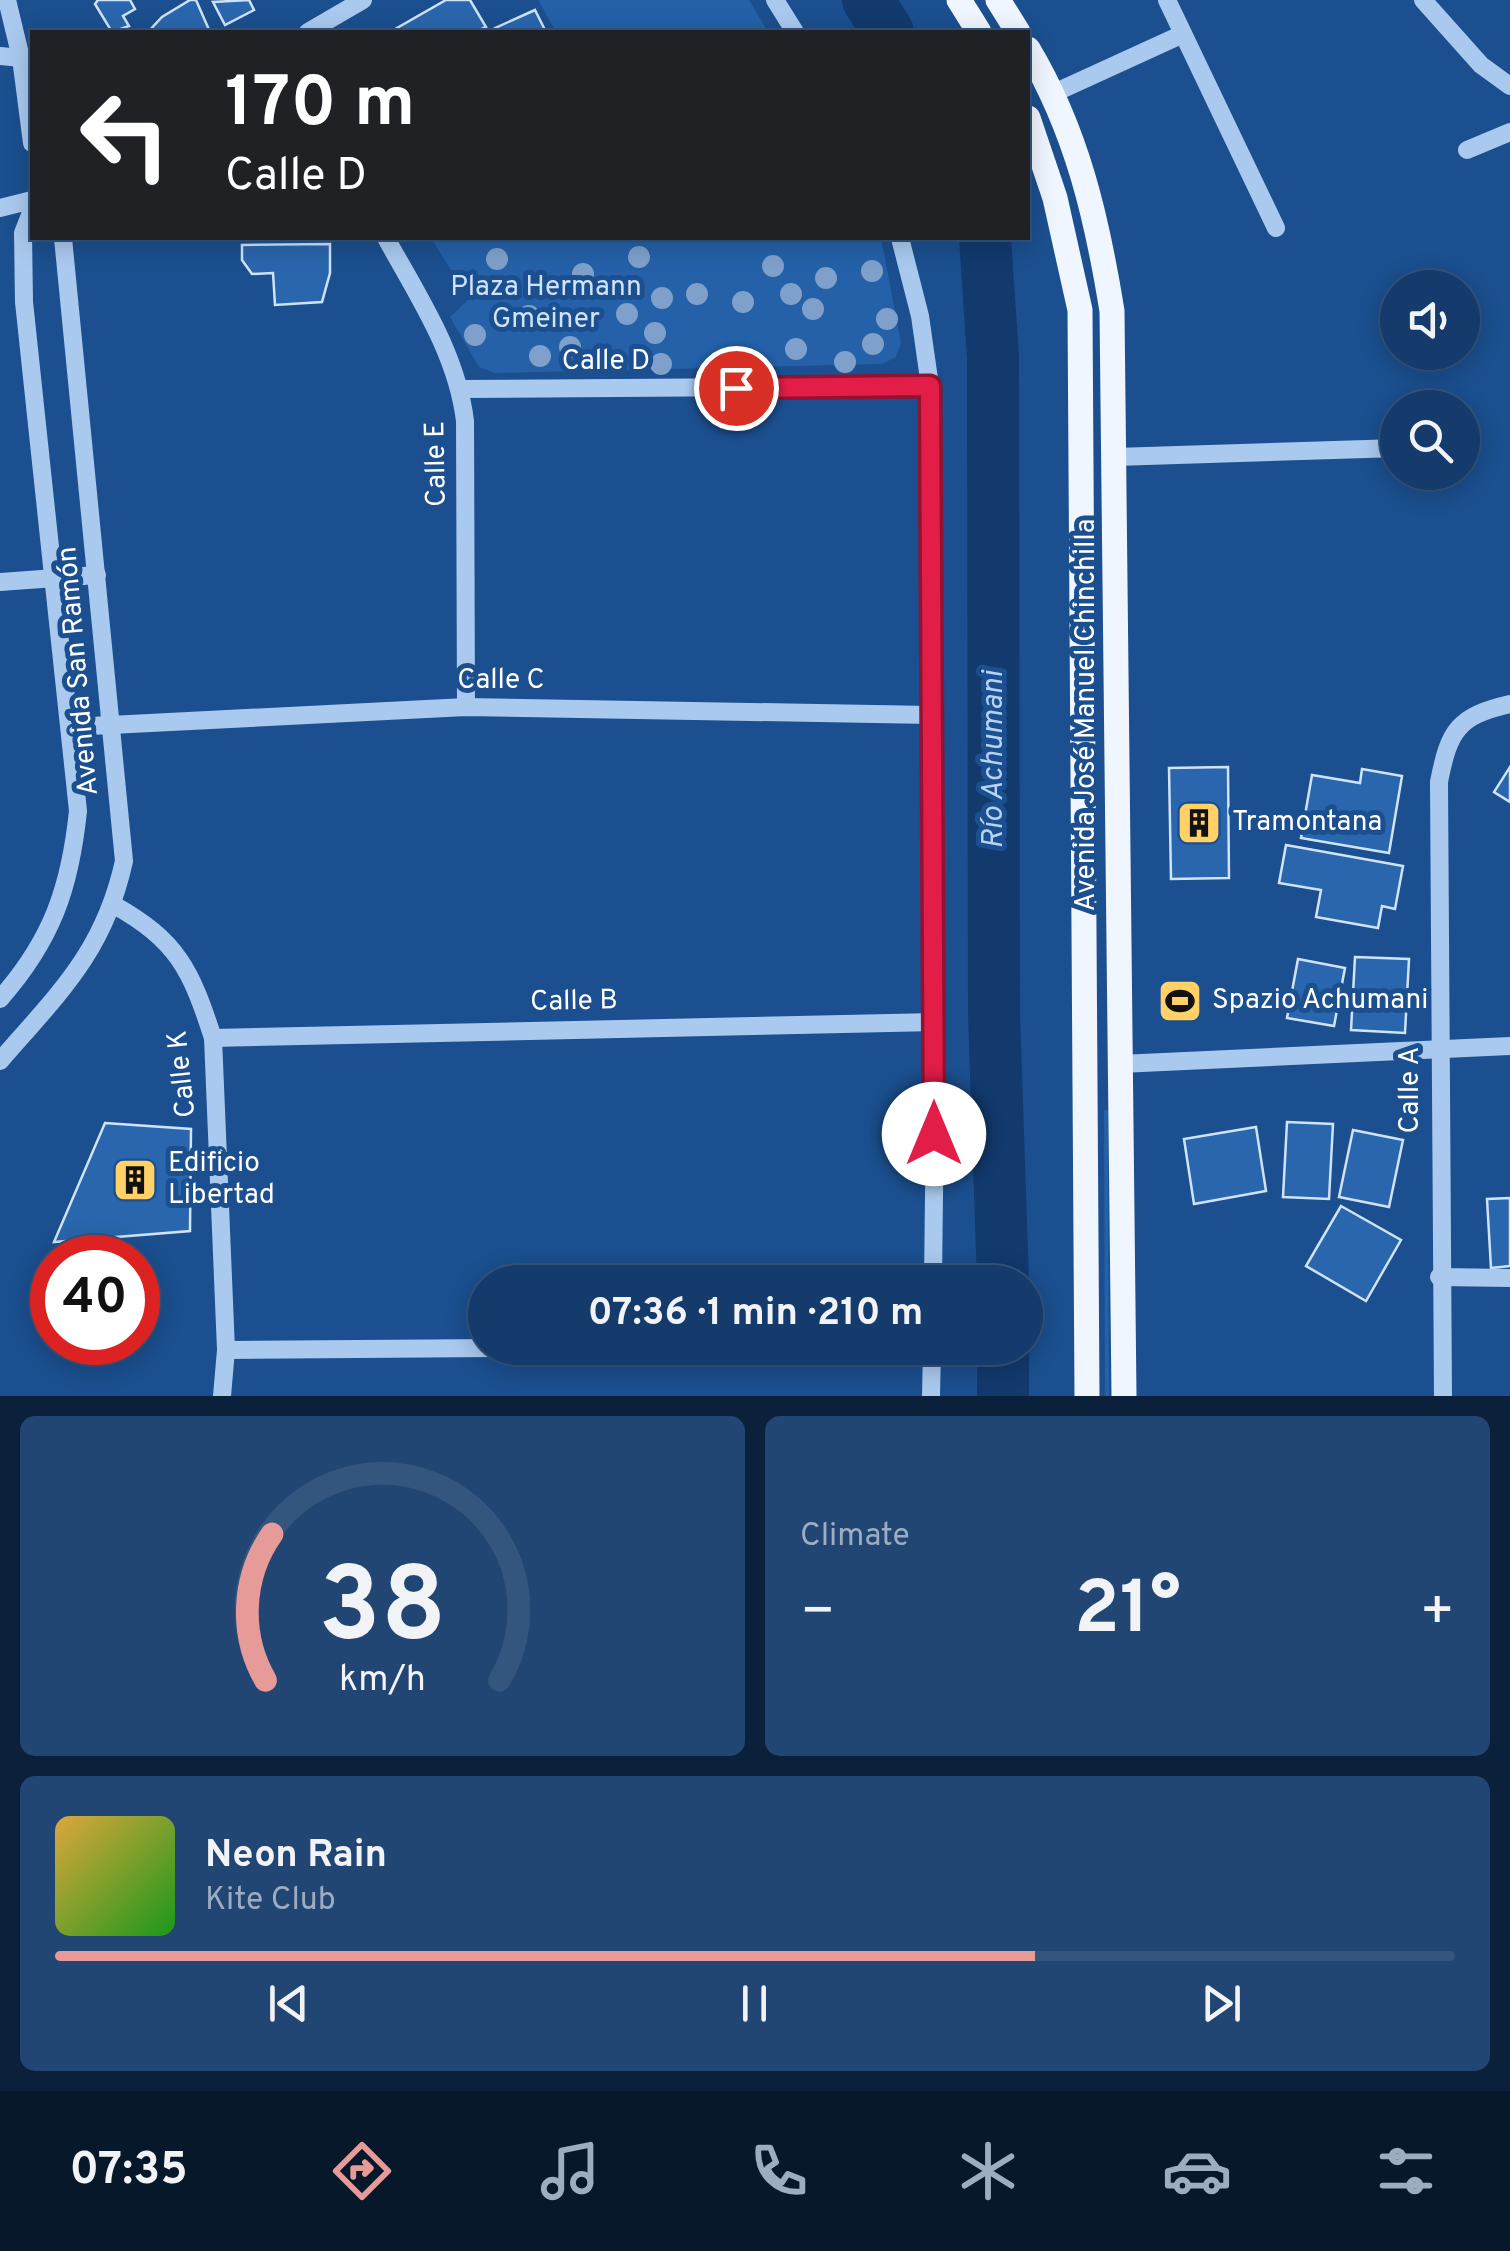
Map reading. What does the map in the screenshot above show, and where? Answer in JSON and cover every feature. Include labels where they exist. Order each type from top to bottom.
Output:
[{"type":"main road","points":[[959,0],[977,30]]},
{"type":"main road","points":[[998,0],[1017,30]]},
{"type":"main road","name":"Avenida José Manuel Chinchilla","points":[[1030,52],[1054,93],[1089,190],[1112,311],[1124,1396]]},
{"type":"main road","points":[[1030,103],[1054,93]]},
{"type":"main road","name":"Avenida José Manuel Chinchilla","points":[[1030,124],[1056,198],[1080,310],[1087,1396]]},
{"type":"main road","points":[[1080,458],[1115,457]]},
{"type":"main road","points":[[1087,1065],[1120,1064]]},
{"type":"street","points":[[7,0],[21,58],[30,128]]},
{"type":"street","points":[[311,30],[362,0]]},
{"type":"street","points":[[775,0],[794,30]]},
{"type":"street","points":[[1167,0],[1276,228]]},
{"type":"street","points":[[1424,0],[1480,65],[1510,86]]},
{"type":"street","points":[[1054,93],[1183,34]]},
{"type":"street","points":[[0,56],[21,58]]},
{"type":"street","points":[[1466,150],[1510,132]]},
{"type":"street","points":[[0,208],[30,200]]},
{"type":"street","name":"Avenida San Ramón","points":[[0,999],[56,918],[71,872],[78,812],[24,302],[24,233],[30,216]]},
{"type":"street","name":"Avenida San Ramón","points":[[0,1061],[81,969],[114,905],[124,861],[114,724],[63,240]]},
{"type":"street","name":"Calle E","points":[[387,240],[444,344],[461,389],[465,421],[466,707]]},
{"type":"street","points":[[901,240],[920,316],[930,386],[936,1022],[932,1265]]},
{"type":"street","name":"Calle D","points":[[461,389],[930,386]]},
{"type":"street","points":[[1115,457],[1380,449]]},
{"type":"street","points":[[0,582],[98,575]]},
{"type":"street","name":"Calle A","points":[[1443,1396],[1439,1277],[1439,782],[1444,753],[1453,732],[1474,713],[1510,704]]},
{"type":"street","name":"Calle C","points":[[71,728],[466,707],[931,715]]},
{"type":"street","name":"Calle K","points":[[114,905],[169,941],[198,994],[212,1038],[226,1350],[222,1396]]},
{"type":"street","name":"Calle B","points":[[212,1038],[936,1022]]},
{"type":"street","points":[[1120,1064],[1510,1046]]},
{"type":"street","points":[[1439,1277],[1510,1278]]},
{"type":"street","points":[[226,1350],[468,1348]]},
{"type":"street","points":[[931,1396],[932,1365]]},
{"type":"green space","points":[[538,0],[749,0],[767,30],[555,30]]},
{"type":"green space","name":"Plaza Hermann Gmeiner","points":[[432,240],[881,240],[901,343],[896,357],[882,364],[495,373],[479,367],[450,317],[469,299]]},
{"type":"green space","points":[[1104,1110],[1108,1110],[1109,1396],[1105,1396]]},
{"type":"building","points":[[98,0],[130,0],[135,9],[123,16],[129,26],[111,30],[95,4]]},
{"type":"building","points":[[196,0],[209,30],[150,30],[162,17]]},
{"type":"building","points":[[249,0],[254,10],[225,25],[213,2]]},
{"type":"building","points":[[446,0],[470,0],[486,27],[479,30],[394,30]]},
{"type":"building","points":[[535,10],[545,30],[496,30]]},
{"type":"building","points":[[330,244],[330,273],[322,302],[275,305],[273,273],[252,274],[242,260],[242,245]]},
{"type":"building","name":"Tramontana","points":[[1228,767],[1229,878],[1171,879],[1169,768]]},
{"type":"building","points":[[1510,767],[1510,802],[1494,792]]},
{"type":"building","points":[[1362,769],[1402,776],[1389,853],[1301,838],[1312,775],[1360,783]]},
{"type":"building","points":[[1286,845],[1403,866],[1395,909],[1382,906],[1378,928],[1316,917],[1321,890],[1279,883]]},
{"type":"building","points":[[1355,957],[1409,959],[1405,1033],[1351,1030]]},
{"type":"building","points":[[1298,959],[1345,968],[1334,1026],[1287,1018]]},
{"type":"building","points":[[1287,1122],[1333,1124],[1329,1199],[1283,1197]]},
{"type":"building","name":"Edificio Libertad","points":[[105,1123],[191,1129],[190,1231],[57,1235]]},
{"type":"building","points":[[1256,1127],[1266,1191],[1194,1204],[1184,1139]]},
{"type":"building","points":[[1353,1130],[1403,1140],[1389,1207],[1339,1197]]},
{"type":"building","points":[[1510,1198],[1510,1266],[1491,1268],[1487,1199]]},
{"type":"building","points":[[1341,1206],[1401,1240],[1366,1301],[1306,1266]]},
{"type":"waterway","name":"Río Achumani","points":[[868,0],[887,30]]},
{"type":"waterway","name":"Río Achumani","points":[[985,240],[993,357],[994,1014],[1002,1265]]},
{"type":"waterway","name":"Río Achumani","points":[[1003,1365],[1003,1396]]},
{"type":"place","name":"Tramontana","points":[[1199,823]]},
{"type":"place","name":"Spazio Achumani","points":[[1180,1001]]},
{"type":"place","name":"Edificio Libertad","points":[[135,1180]]},
{"type":"route","points":[[736,388],[930,386],[934,1134]]}]
